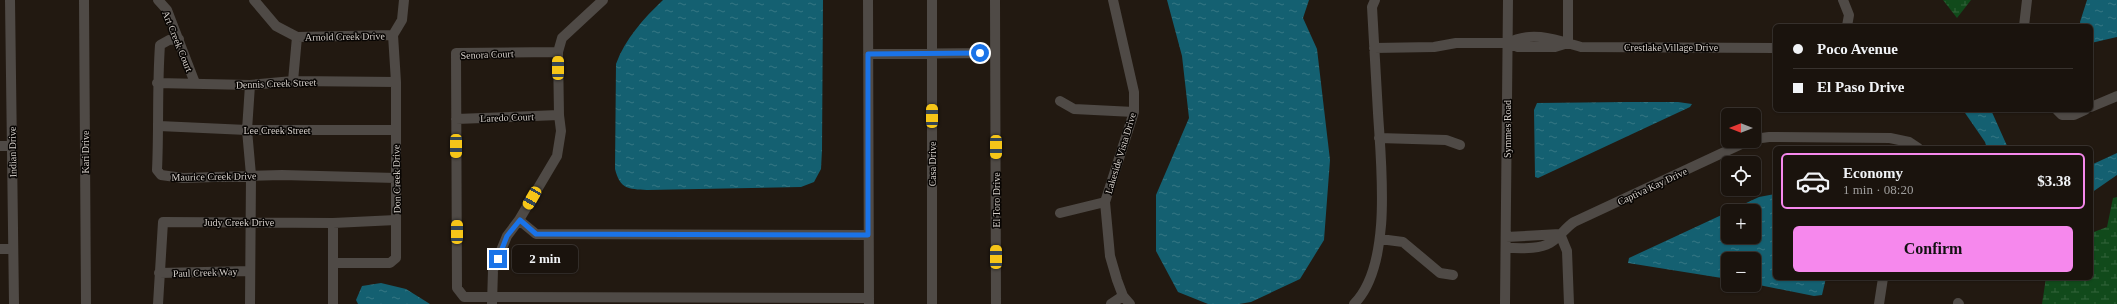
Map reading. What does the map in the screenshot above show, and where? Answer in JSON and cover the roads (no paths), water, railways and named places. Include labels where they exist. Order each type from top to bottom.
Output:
[{"type":"street","name":"Indian Drive","points":[[10,0],[14,304]]},
{"type":"street","name":"Kari Drive","points":[[84,0],[86,304]]},
{"type":"street","name":"Art Creek Court","points":[[158,0],[167,10],[195,83]]},
{"type":"street","name":"Arnold Creek Drive","points":[[254,0],[276,26],[297,37],[393,35]]},
{"type":"street","points":[[393,35],[402,20],[404,0]]},
{"type":"street","points":[[492,300],[493,270],[507,236],[520,220],[557,156],[561,131],[559,115],[558,52],[562,38],[603,0]]},
{"type":"street","points":[[456,119],[457,288],[464,296],[492,300],[869,301],[868,0]]},
{"type":"street","name":"Casa Drive","points":[[932,0],[932,304]]},
{"type":"street","name":"El Toro Drive","points":[[995,0],[996,304]]},
{"type":"street","name":"Lakeside Vista Drive","points":[[1113,0],[1134,92],[1134,112],[1105,202],[1110,256],[1126,300]]},
{"type":"street","points":[[1354,304],[1360,298],[1370,277],[1380,239],[1381,166],[1372,7],[1375,0]]},
{"type":"street","name":"Symmes Road","points":[[1505,304],[1508,0]]},
{"type":"street","points":[[1568,0],[1568,43]]},
{"type":"street","points":[[1843,0],[1849,15],[1848,24]]},
{"type":"street","points":[[2024,24],[2028,0]]},
{"type":"street","name":"Don Creek Drive","points":[[333,263],[390,263],[396,258],[396,82],[393,35]]},
{"type":"street","name":"Arnold Creek Drive","points":[[293,82],[297,37]]},
{"type":"street","name":"Crestlake Village Drive","points":[[1374,48],[1434,47],[1456,43],[1508,43],[1518,37],[1554,38],[1581,47],[1773,48]]},
{"type":"street","name":"Maurice Creek Drive","points":[[179,39],[169,40],[160,45],[157,83],[159,126],[157,170],[161,175],[183,178],[251,175],[396,178]]},
{"type":"street","name":"Senora Court","points":[[456,119],[456,53],[558,52]]},
{"type":"street","points":[[868,54],[995,53]]},
{"type":"street","name":"Dennis Creek Street","points":[[157,83],[250,85],[293,82],[396,82]]},
{"type":"street","points":[[250,85],[247,130],[251,175],[250,304]]},
{"type":"street","points":[[2093,106],[2117,96]]},
{"type":"street","points":[[1060,101],[1074,109],[1134,112]]},
{"type":"street","points":[[2059,112],[2062,115],[2074,115],[2081,112]]},
{"type":"street","name":"Laredo Court","points":[[456,119],[559,115]]},
{"type":"street","name":"Lee Creek Street","points":[[159,126],[247,130],[395,130]]},
{"type":"street","points":[[1379,138],[1446,140],[1460,145]]},
{"type":"street","points":[[1761,138],[1890,138],[1909,142],[1915,146]]},
{"type":"street","points":[[0,146],[12,146]]},
{"type":"street","name":"Captiva Kay Drive","points":[[1560,234],[1574,222],[1733,148]]},
{"type":"street","points":[[1060,213],[1105,202]]},
{"type":"street","name":"Judy Creek Drive","points":[[158,304],[163,222],[333,223],[396,220]]},
{"type":"street","points":[[520,220],[536,234],[868,235]]},
{"type":"street","points":[[333,223],[333,304]]},
{"type":"street","points":[[1506,248],[1560,234],[1567,251],[1569,304]]},
{"type":"street","points":[[1380,239],[1403,242],[1440,273],[1453,275]]},
{"type":"street","name":"Symmes Road","points":[[1498,304],[1506,248]]},
{"type":"street","points":[[0,249],[13,249]]},
{"type":"street","name":"Paul Creek Way","points":[[160,273],[250,270]]},
{"type":"street","points":[[1879,304],[1883,280]]},
{"type":"street","points":[[1111,304],[1126,300]]},
{"type":"water","points":[[663,0],[823,0],[822,150],[821,169],[814,182],[801,187],[647,190],[626,187],[619,181],[615,169],[616,64],[624,46],[636,29]]},
{"type":"water","points":[[1167,0],[1309,0],[1303,18],[1317,49],[1330,160],[1324,240],[1300,279],[1251,302],[1239,304],[1208,304],[1178,292],[1156,251],[1156,195],[1189,118],[1182,56]]},
{"type":"water","points":[[2087,0],[2117,0],[2117,37],[2093,43],[2093,24],[2080,24]]},
{"type":"water","points":[[1678,102],[1692,104],[1690,107],[1538,178],[1535,177],[1534,110],[1537,103]]},
{"type":"water","points":[[1964,112],[1992,112],[2007,146],[1986,146]]},
{"type":"water","points":[[2117,153],[2117,175],[2093,192],[2093,164]]},
{"type":"water","points":[[1773,194],[1773,280],[1826,280],[1822,295],[1814,296],[1761,285],[1761,252],[1721,252],[1721,278],[1628,263],[1629,258],[1721,215],[1721,244],[1761,244],[1761,204],[1744,204],[1759,197]]},
{"type":"water","points":[[381,283],[406,289],[430,304],[358,304],[356,300],[362,286]]}]
